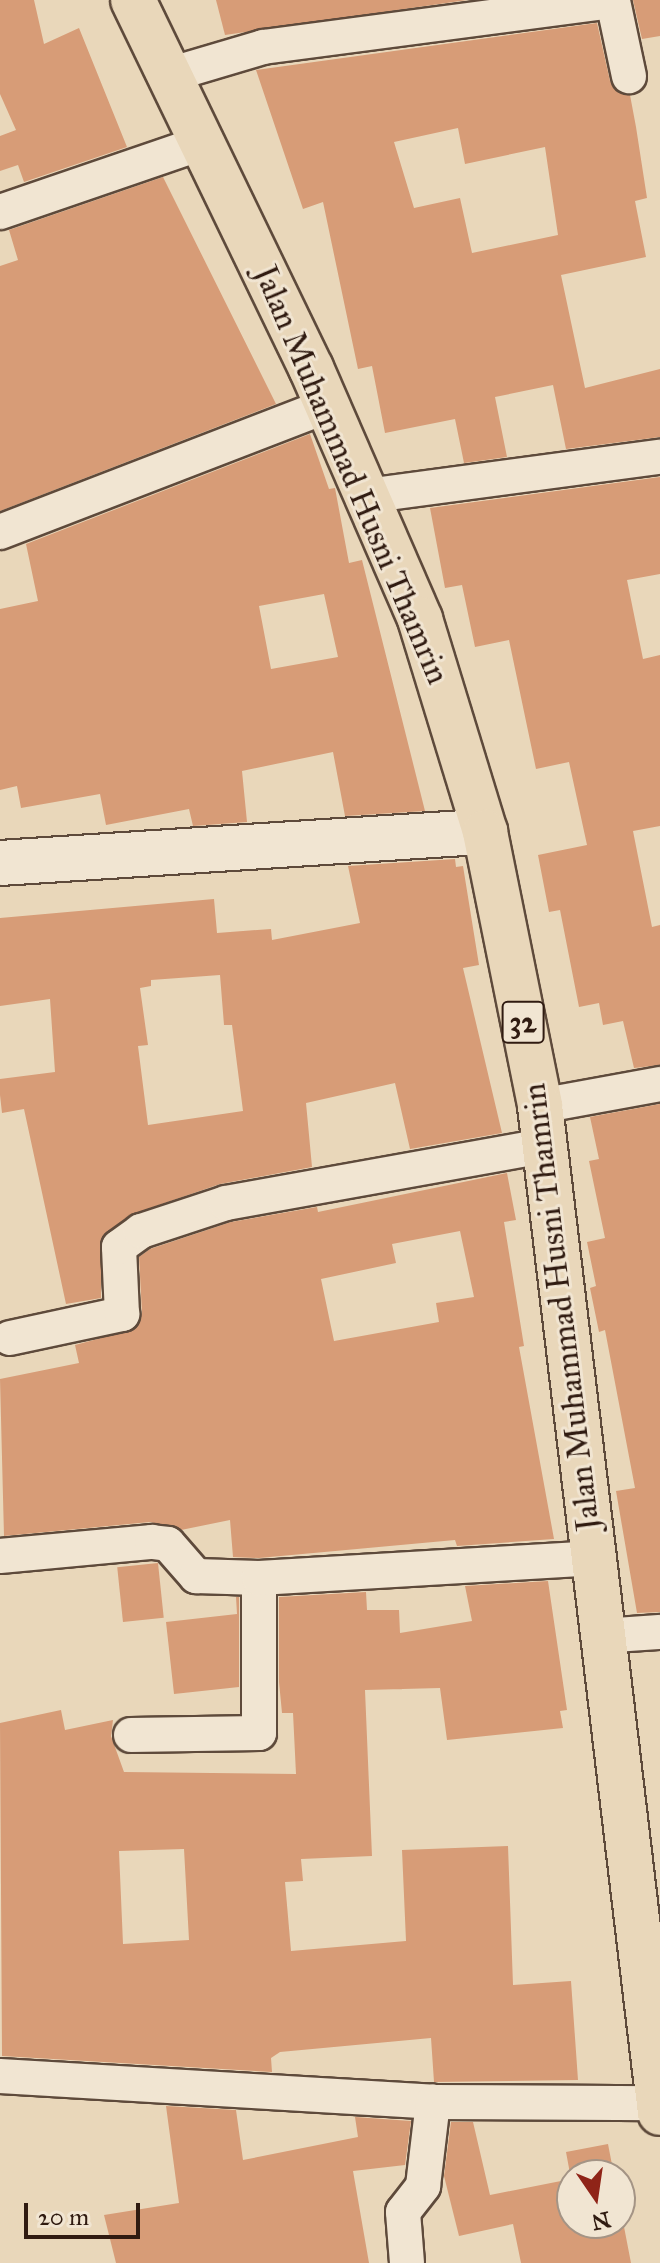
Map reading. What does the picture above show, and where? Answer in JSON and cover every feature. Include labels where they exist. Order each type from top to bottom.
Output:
[{"type":"highway","name":"Jalan Muhammad Husni Thamrin","points":[[133,0],[172,74],[201,143],[327,406],[420,619],[485,832],[541,1126],[659,2108]]},
{"type":"street","points":[[172,74],[263,47],[598,1],[614,2],[629,76]]},
{"type":"street","points":[[0,212],[201,143]]},
{"type":"street","points":[[0,532],[327,406]]},
{"type":"street","points":[[366,496],[660,457]]},
{"type":"street","points":[[0,863],[485,832]]},
{"type":"street","points":[[10,1338],[122,1314],[119,1247],[141,1231],[226,1203],[541,1126],[660,1084]]},
{"type":"street","points":[[0,1556],[168,1544],[196,1576],[259,1578],[592,1558]]},
{"type":"street","points":[[131,1735],[259,1733],[259,1578]]},
{"type":"street","points":[[601,1636],[660,1632]]},
{"type":"street","points":[[0,2076],[433,2102],[659,2108]]},
{"type":"street","points":[[407,2263],[403,2212],[423,2186],[433,2102]]},
{"type":"building","points":[[0,0],[34,0],[44,44],[79,28],[127,147],[24,182],[18,165],[0,171],[0,136],[16,130],[0,94]]},
{"type":"building","points":[[216,0],[467,0],[225,35]]},
{"type":"building","points":[[633,0],[660,0],[660,36],[642,39]]},
{"type":"building","points":[[597,23],[610,81],[630,95],[647,198],[635,201],[646,257],[561,275],[585,388],[660,369],[660,437],[566,449],[553,385],[495,397],[507,457],[464,463],[455,419],[385,433],[372,366],[358,369],[323,202],[303,209],[256,70]],"holes":[[[458,128],[465,164],[545,147],[558,235],[472,253],[460,198],[414,208],[394,142]]]},
{"type":"building","points":[[163,177],[276,404],[0,511],[0,266],[18,260],[9,230]]},
{"type":"building","points":[[310,434],[329,489],[335,488],[349,563],[362,560],[425,811],[345,816],[333,752],[242,771],[247,822],[193,826],[189,809],[106,825],[100,794],[21,808],[17,786],[0,790],[0,609],[38,601],[26,544]],"holes":[[[324,594],[338,657],[271,669],[259,606]]]},
{"type":"building","points":[[660,477],[660,574],[627,580],[643,659],[660,655],[660,826],[633,831],[652,927],[660,925],[660,1065],[634,1068],[623,1021],[603,1025],[599,1003],[579,1007],[560,910],[549,912],[538,855],[587,845],[569,762],[536,769],[509,640],[475,647],[462,585],[445,588],[430,508]]},
{"type":"building","points":[[455,859],[456,867],[463,866],[479,965],[463,968],[502,1133],[410,1149],[395,1083],[306,1103],[312,1167],[220,1184],[130,1215],[101,1239],[101,1298],[66,1304],[24,1109],[2,1113],[0,1095],[0,1079],[55,1072],[50,999],[0,1006],[0,918],[214,899],[217,933],[271,929],[272,940],[360,923],[348,866]],"holes":[[[220,975],[224,1025],[232,1025],[243,1111],[148,1125],[138,1046],[148,1045],[140,988],[151,986],[151,980]]]},
{"type":"building","points":[[660,1104],[660,1612],[637,1613],[616,1491],[635,1488],[605,1330],[599,1332],[590,1288],[596,1286],[587,1242],[605,1238],[589,1161],[599,1159],[590,1117]]},
{"type":"building","points":[[507,1173],[516,1220],[504,1222],[524,1346],[519,1347],[554,1539],[457,1546],[455,1540],[259,1558],[233,1557],[230,1520],[181,1530],[150,1522],[4,1536],[0,1379],[79,1363],[75,1345],[135,1329],[142,1313],[139,1257],[150,1249],[231,1222],[317,1207],[318,1212]],"holes":[[[460,1231],[474,1297],[436,1303],[439,1322],[334,1341],[321,1279],[396,1263],[392,1244]]]},
{"type":"building","points":[[158,1563],[164,1618],[123,1622],[117,1567]]},
{"type":"building","points":[[548,1581],[567,1710],[560,1711],[563,1728],[447,1740],[440,1688],[365,1690],[372,1856],[301,1859],[303,1881],[285,1882],[291,1951],[406,1941],[402,1850],[508,1846],[513,1985],[571,1981],[578,2080],[434,2082],[431,2038],[280,2052],[271,2058],[272,2072],[2,2056],[0,1723],[61,1710],[65,1730],[113,1720],[111,1736],[124,1772],[296,1774],[293,1713],[282,1713],[279,1682],[279,1597],[366,1592],[367,1610],[399,1610],[400,1633],[472,1621],[465,1586]],"holes":[[[184,1849],[189,1940],[123,1944],[119,1851]]]},
{"type":"building","points":[[236,1597],[239,1597],[239,1687],[174,1694],[166,1622],[237,1614]]},
{"type":"building","points":[[166,2106],[236,2110],[243,2160],[358,2137],[355,2117],[411,2121],[405,2165],[353,2171],[369,2263],[116,2263],[104,2215],[179,2203]]},
{"type":"building","points":[[451,2122],[473,2122],[490,2195],[556,2182],[556,2239],[626,2239],[631,2263],[521,2263],[513,2224],[459,2236],[444,2176]]},
{"type":"building","points":[[608,2144],[611,2159],[567,2159],[566,2152]]}]
